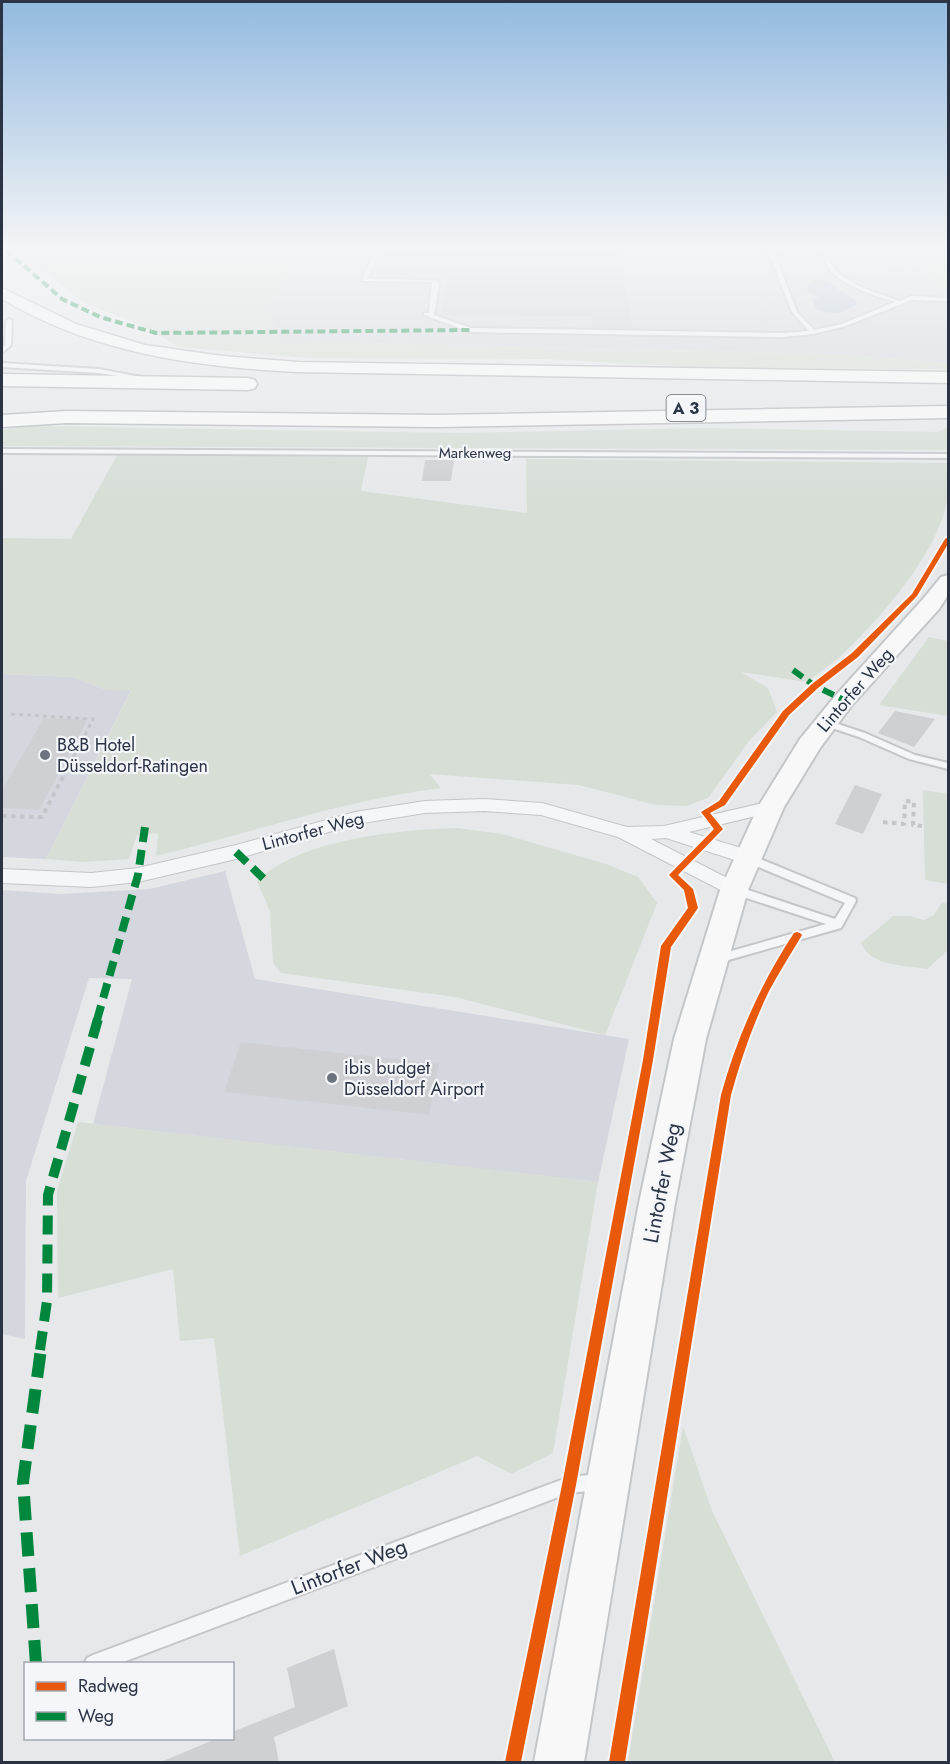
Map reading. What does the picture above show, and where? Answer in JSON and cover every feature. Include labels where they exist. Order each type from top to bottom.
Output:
[{"type":"highway","points":[[45,332],[74,343],[145,359],[229,368],[298,367],[948,378]]},
{"type":"highway","points":[[87,332],[133,347],[204,360],[298,367]]},
{"type":"highway","name":"A 3","points":[[2,380],[948,391]]},
{"type":"highway","name":"A 3","points":[[2,398],[948,412]]},
{"type":"highway","points":[[2,421],[66,417],[436,421],[948,412]]},
{"type":"main road","name":"Lintorfer Weg","points":[[559,1762],[660,1191],[690,1039],[734,890],[771,807],[809,745],[844,700],[931,604],[948,581]]},
{"type":"street","name":"Lintorfer Weg","points":[[2,876],[91,880],[138,875],[236,852],[355,818],[425,807],[484,805],[542,809],[625,833],[734,890]]},
{"type":"street","name":"Lintorfer Weg","points":[[625,833],[666,832],[771,807]]},
{"type":"street","name":"Lintorfer Weg","points":[[666,832],[747,857]]},
{"type":"lane","points":[[2,351],[8,345],[7,332]]},
{"type":"lane","points":[[615,332],[783,335],[810,332]]},
{"type":"lane","points":[[2,365],[99,371],[176,383]]},
{"type":"lane","name":"Markenweg","points":[[2,451],[948,456]]},
{"type":"lane","points":[[826,723],[862,735],[905,755],[948,766]]},
{"type":"lane","points":[[712,961],[837,925],[851,901],[747,857]]},
{"type":"lane","points":[[734,890],[837,925]]},
{"type":"lane","name":"Lintorfer Weg","points":[[98,1662],[569,1485],[608,1481]]},
{"type":"path","points":[[2,816],[42,817],[93,719],[11,714]]},
{"type":"path","points":[[883,822],[904,824],[905,801],[914,802],[913,825],[922,826]]},
{"type":"shaded area","points":[[153,332],[277,332],[280,341],[840,354],[948,363],[948,369],[711,368],[542,359],[308,358],[179,347]]},
{"type":"shaded area","points":[[277,332],[948,332],[948,363],[840,354],[280,341]]},
{"type":"shaded area","points":[[26,426],[458,433],[703,428],[938,432],[948,427],[948,450],[2,446],[2,430]]},
{"type":"shaded area","points":[[117,455],[368,457],[361,491],[527,513],[526,459],[948,463],[948,482],[944,513],[928,549],[891,602],[845,652],[807,682],[741,672],[768,688],[777,712],[749,741],[708,798],[686,806],[656,805],[579,785],[429,774],[441,788],[368,800],[156,856],[158,833],[137,835],[129,859],[83,862],[46,859],[131,691],[106,690],[73,677],[2,674],[2,538],[71,539]]},
{"type":"shaded area","points":[[929,637],[948,641],[948,716],[879,705]]},
{"type":"shaded area","points":[[2,674],[73,677],[106,690],[131,690],[46,859],[2,857]]},
{"type":"shaded area","points":[[923,790],[948,794],[948,884],[925,880]]},
{"type":"shaded area","points":[[457,828],[502,834],[606,864],[638,877],[657,903],[605,1035],[455,997],[281,973],[273,963],[270,911],[257,881],[276,867],[324,846],[351,840],[407,831]]},
{"type":"shaded area","points":[[225,871],[255,979],[629,1039],[598,1182],[93,1124],[132,979],[89,978],[26,1181],[25,1339],[2,1334],[2,890],[60,894],[150,889]]},
{"type":"shaded area","points":[[942,902],[948,903],[948,950],[927,969],[880,961],[872,957],[861,943],[893,916],[910,916],[924,920],[934,915]]},
{"type":"shaded area","points":[[78,1122],[598,1182],[553,1453],[511,1474],[477,1456],[240,1556],[214,1338],[180,1341],[173,1269],[58,1298],[57,1191]]},
{"type":"shaded area","points":[[683,1426],[712,1511],[835,1762],[628,1762]]},
{"type":"building","points":[[425,460],[454,460],[451,481],[422,481]]},
{"type":"building","points":[[895,711],[935,719],[914,747],[878,733]]},
{"type":"building","name":"B&B Hotel Düsseldorf-Ratingen","points":[[44,718],[87,720],[39,810],[2,808],[2,790]]},
{"type":"building","points":[[855,785],[882,794],[863,834],[835,824]]},
{"type":"building","name":"ibis budget Düsseldorf Airport","points":[[241,1042],[439,1064],[429,1115],[224,1092]]},
{"type":"building","points":[[334,1649],[348,1706],[274,1737],[279,1762],[161,1762],[213,1740],[234,1740],[234,1731],[295,1707],[287,1668]]},
{"type":"marked path","points":[[154,332],[227,332]]},
{"type":"marked path","points":[[793,670],[815,686],[844,700]]},
{"type":"marked path","points":[[36,1662],[23,1482],[47,1301],[48,1195],[138,875],[145,827]]},
{"type":"marked path","points":[[236,852],[266,881]]},
{"type":"cycle path","points":[[513,1762],[569,1485],[648,1060],[666,946],[693,908],[688,889],[673,875],[719,829],[705,812],[722,803],[786,713],[815,686],[855,655],[915,595],[948,539]]},
{"type":"cycle path","points":[[617,1762],[726,1095],[755,1012],[774,973],[797,935]]},
{"type":"place","name":"B&B Hotel Düsseldorf-Ratingen","points":[[45,755]]},
{"type":"place","name":"ibis budget Düsseldorf Airport","points":[[332,1078]]}]
